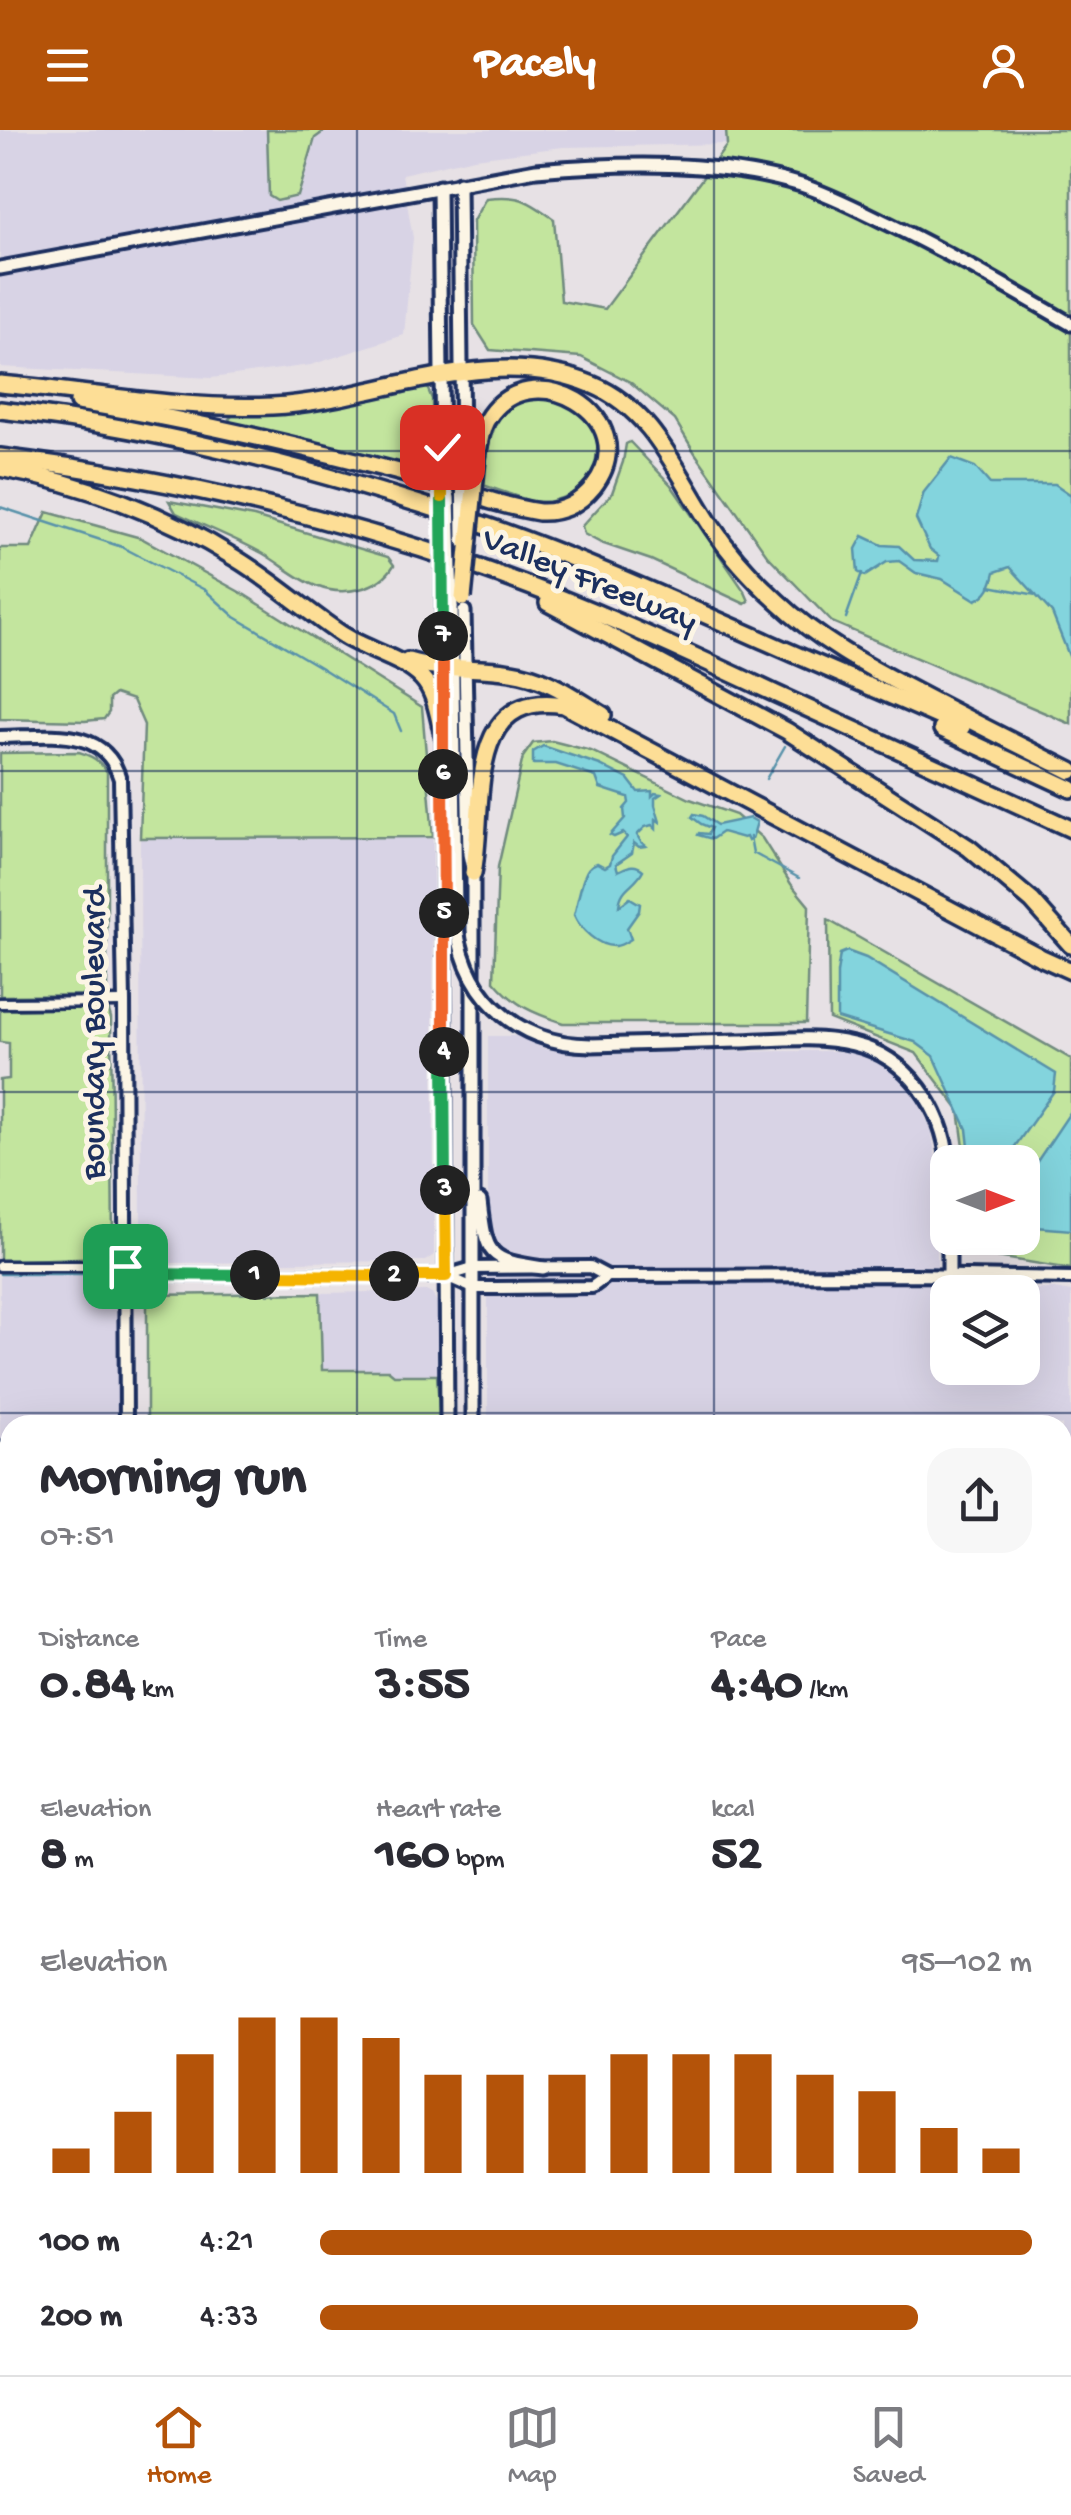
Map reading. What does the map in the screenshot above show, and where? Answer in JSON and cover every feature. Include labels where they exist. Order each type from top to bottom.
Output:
[{"type":"highway","points":[[0,387],[245,407],[313,402],[441,377],[506,369],[560,375],[596,386],[642,418],[727,548],[796,618],[866,666],[1071,774]]},
{"type":"highway","points":[[0,387],[241,432],[404,474],[539,512],[555,512],[570,506],[582,499],[600,478],[606,459],[604,432],[594,415],[576,400],[550,391],[530,390],[512,396],[490,415],[469,457],[455,604]]},
{"type":"highway","name":"Valley Freeway","points":[[0,410],[231,452],[475,522],[590,565],[1071,774]]},
{"type":"highway","name":"Valley Freeway","points":[[0,457],[219,495],[336,524],[482,569],[706,662],[1071,829]]},
{"type":"highway","points":[[0,468],[68,484],[168,522],[236,558],[327,625],[422,677],[433,695],[443,735]]},
{"type":"highway","points":[[482,569],[787,731],[970,848],[1032,902],[1071,945]]},
{"type":"highway","points":[[357,644],[410,662],[512,672],[546,681],[724,790]]},
{"type":"highway","points":[[828,669],[848,685],[1071,789]]},
{"type":"highway","points":[[473,873],[485,755],[494,730],[508,714],[524,706],[564,705],[1071,971]]},
{"type":"main road","points":[[0,268],[536,170],[597,165],[712,169],[763,176],[849,205],[947,252],[1071,324]]},
{"type":"main road","points":[[459,184],[460,374],[469,457]]},
{"type":"main road","points":[[439,187],[442,466],[455,604],[456,913],[462,957],[473,980],[491,1004],[512,1022],[532,1034],[566,1044],[811,1039],[860,1046],[893,1062],[918,1085],[938,1118],[946,1145]]},
{"type":"main road","points":[[455,604],[454,668],[473,873],[473,1415]]},
{"type":"main road","points":[[447,1415],[443,735],[454,668]]},
{"type":"main road","points":[[474,1148],[486,1244],[506,1262],[543,1268]]},
{"type":"street","name":"Boundary Boulevard","points":[[0,738],[80,738],[93,742],[114,761],[120,778],[126,1415]]},
{"type":"street","points":[[0,1004],[124,1002]]},
{"type":"street","points":[[0,1266],[114,1266]]},
{"type":"street","points":[[125,1274],[446,1276],[473,1268],[590,1267],[607,1276],[930,1276]]},
{"type":"street","points":[[446,1276],[473,1288],[592,1288],[607,1276]]},
{"type":"street","points":[[1040,1277],[1071,1278]]},
{"type":"shaded area","points":[[0,130],[267,130],[269,196],[298,196],[315,138],[326,130],[726,130],[728,144],[563,147],[474,158],[402,174],[413,238],[404,335],[311,365],[211,378],[0,367]]},
{"type":"shaded area","points":[[433,837],[434,1255],[425,1261],[145,1261],[141,1255],[140,838]]},
{"type":"shaded area","points":[[488,1036],[519,1036],[545,1049],[568,1052],[832,1051],[854,1052],[883,1064],[914,1093],[931,1129],[934,1145],[930,1145],[930,1255],[937,1255],[937,1275],[930,1275],[930,1385],[1040,1385],[1040,1289],[1071,1292],[1071,1415],[488,1415]]},
{"type":"shaded area","points":[[0,1270],[125,1270],[125,1415],[0,1415]]},
{"type":"shaded area","points":[[426,1291],[438,1304],[437,1375],[321,1370],[320,1293]]},
{"type":"green space","points":[[267,130],[326,130],[315,138],[298,196],[277,201],[269,196]]},
{"type":"green space","points":[[726,130],[1071,130],[1071,724],[832,622],[767,555],[675,420],[630,382],[581,357],[490,350],[474,325],[473,221],[486,198],[523,200],[554,219],[561,301],[605,309],[727,145]]},
{"type":"green space","points":[[427,387],[432,399],[433,476],[229,419],[233,415],[313,408]]},
{"type":"green space","points":[[536,395],[567,401],[591,421],[598,442],[595,467],[587,481],[571,495],[549,502],[530,501],[483,485],[490,442],[500,418],[508,408]]},
{"type":"green space","points":[[630,442],[671,485],[745,592],[749,601],[745,604],[584,534],[582,526],[612,493],[626,444]]},
{"type":"green space","points":[[169,501],[254,517],[388,557],[394,565],[370,586],[349,591],[326,589],[252,548],[176,513]]},
{"type":"green space","points":[[47,512],[141,538],[245,595],[422,707],[433,837],[140,838],[144,725],[133,700],[115,694],[109,699],[109,712],[104,719],[0,719],[0,548],[31,548]]},
{"type":"green space","points":[[552,741],[591,751],[690,799],[736,815],[762,838],[809,906],[806,1023],[563,1023],[525,1008],[494,981],[498,867],[523,757],[533,743]]},
{"type":"green space","points":[[79,752],[95,759],[107,772],[107,988],[102,995],[0,996],[0,753]]},
{"type":"green space","points":[[828,920],[1071,1059],[1071,1269],[985,1255],[1040,1255],[1040,1145],[964,1145],[959,1110],[916,1053],[829,1019]]},
{"type":"green space","points":[[105,1008],[111,1018],[113,1248],[103,1257],[0,1261],[0,1080],[9,1079],[9,1043],[0,1042],[0,1010]]},
{"type":"green space","points":[[320,1293],[322,1370],[437,1375],[439,1415],[147,1415],[147,1295]]},
{"type":"water","points":[[951,458],[975,467],[990,484],[1055,484],[1071,495],[1071,661],[1052,613],[1010,567],[995,572],[989,589],[976,600],[942,579],[916,573],[899,561],[887,562],[865,576],[858,572],[856,549],[863,536],[882,545],[899,546],[914,560],[938,561],[939,556],[930,549],[916,519],[924,492]]},
{"type":"water","points":[[543,746],[600,765],[628,779],[638,792],[661,794],[655,798],[660,822],[656,819],[656,829],[652,825],[645,827],[637,835],[646,846],[634,843],[632,853],[616,864],[618,871],[634,866],[643,870],[620,899],[619,906],[630,898],[640,904],[627,928],[631,939],[621,945],[609,946],[596,940],[574,915],[587,870],[597,863],[605,867],[610,864],[627,837],[623,833],[610,835],[625,818],[628,797],[600,788],[596,777],[556,764],[533,764],[533,752]]},
{"type":"water","points":[[694,814],[717,825],[750,818],[757,822],[748,841],[746,837],[722,832],[712,839],[698,835],[708,834],[711,828],[692,817]]},
{"type":"water","points":[[847,951],[866,958],[1056,1074],[1054,1091],[1016,1145],[969,1145],[967,1129],[934,1056],[915,1042],[837,1018],[840,954]]},
{"type":"water","points":[[1071,1111],[1071,1230],[1040,1227],[1040,1157]]},
{"type":"waterway","points":[[0,507],[122,547],[205,590],[235,617],[394,714],[401,731]]},
{"type":"waterway","points":[[846,618],[862,573]]},
{"type":"waterway","points":[[990,586],[1036,595]]},
{"type":"waterway","points":[[766,779],[785,746]]},
{"type":"waterway","points":[[750,837],[753,853],[799,878]]},
{"type":"waterway","points":[[0,1274],[103,1274]]},
{"type":"route","points":[[125,1266],[125,1274],[446,1276],[442,447]]}]
